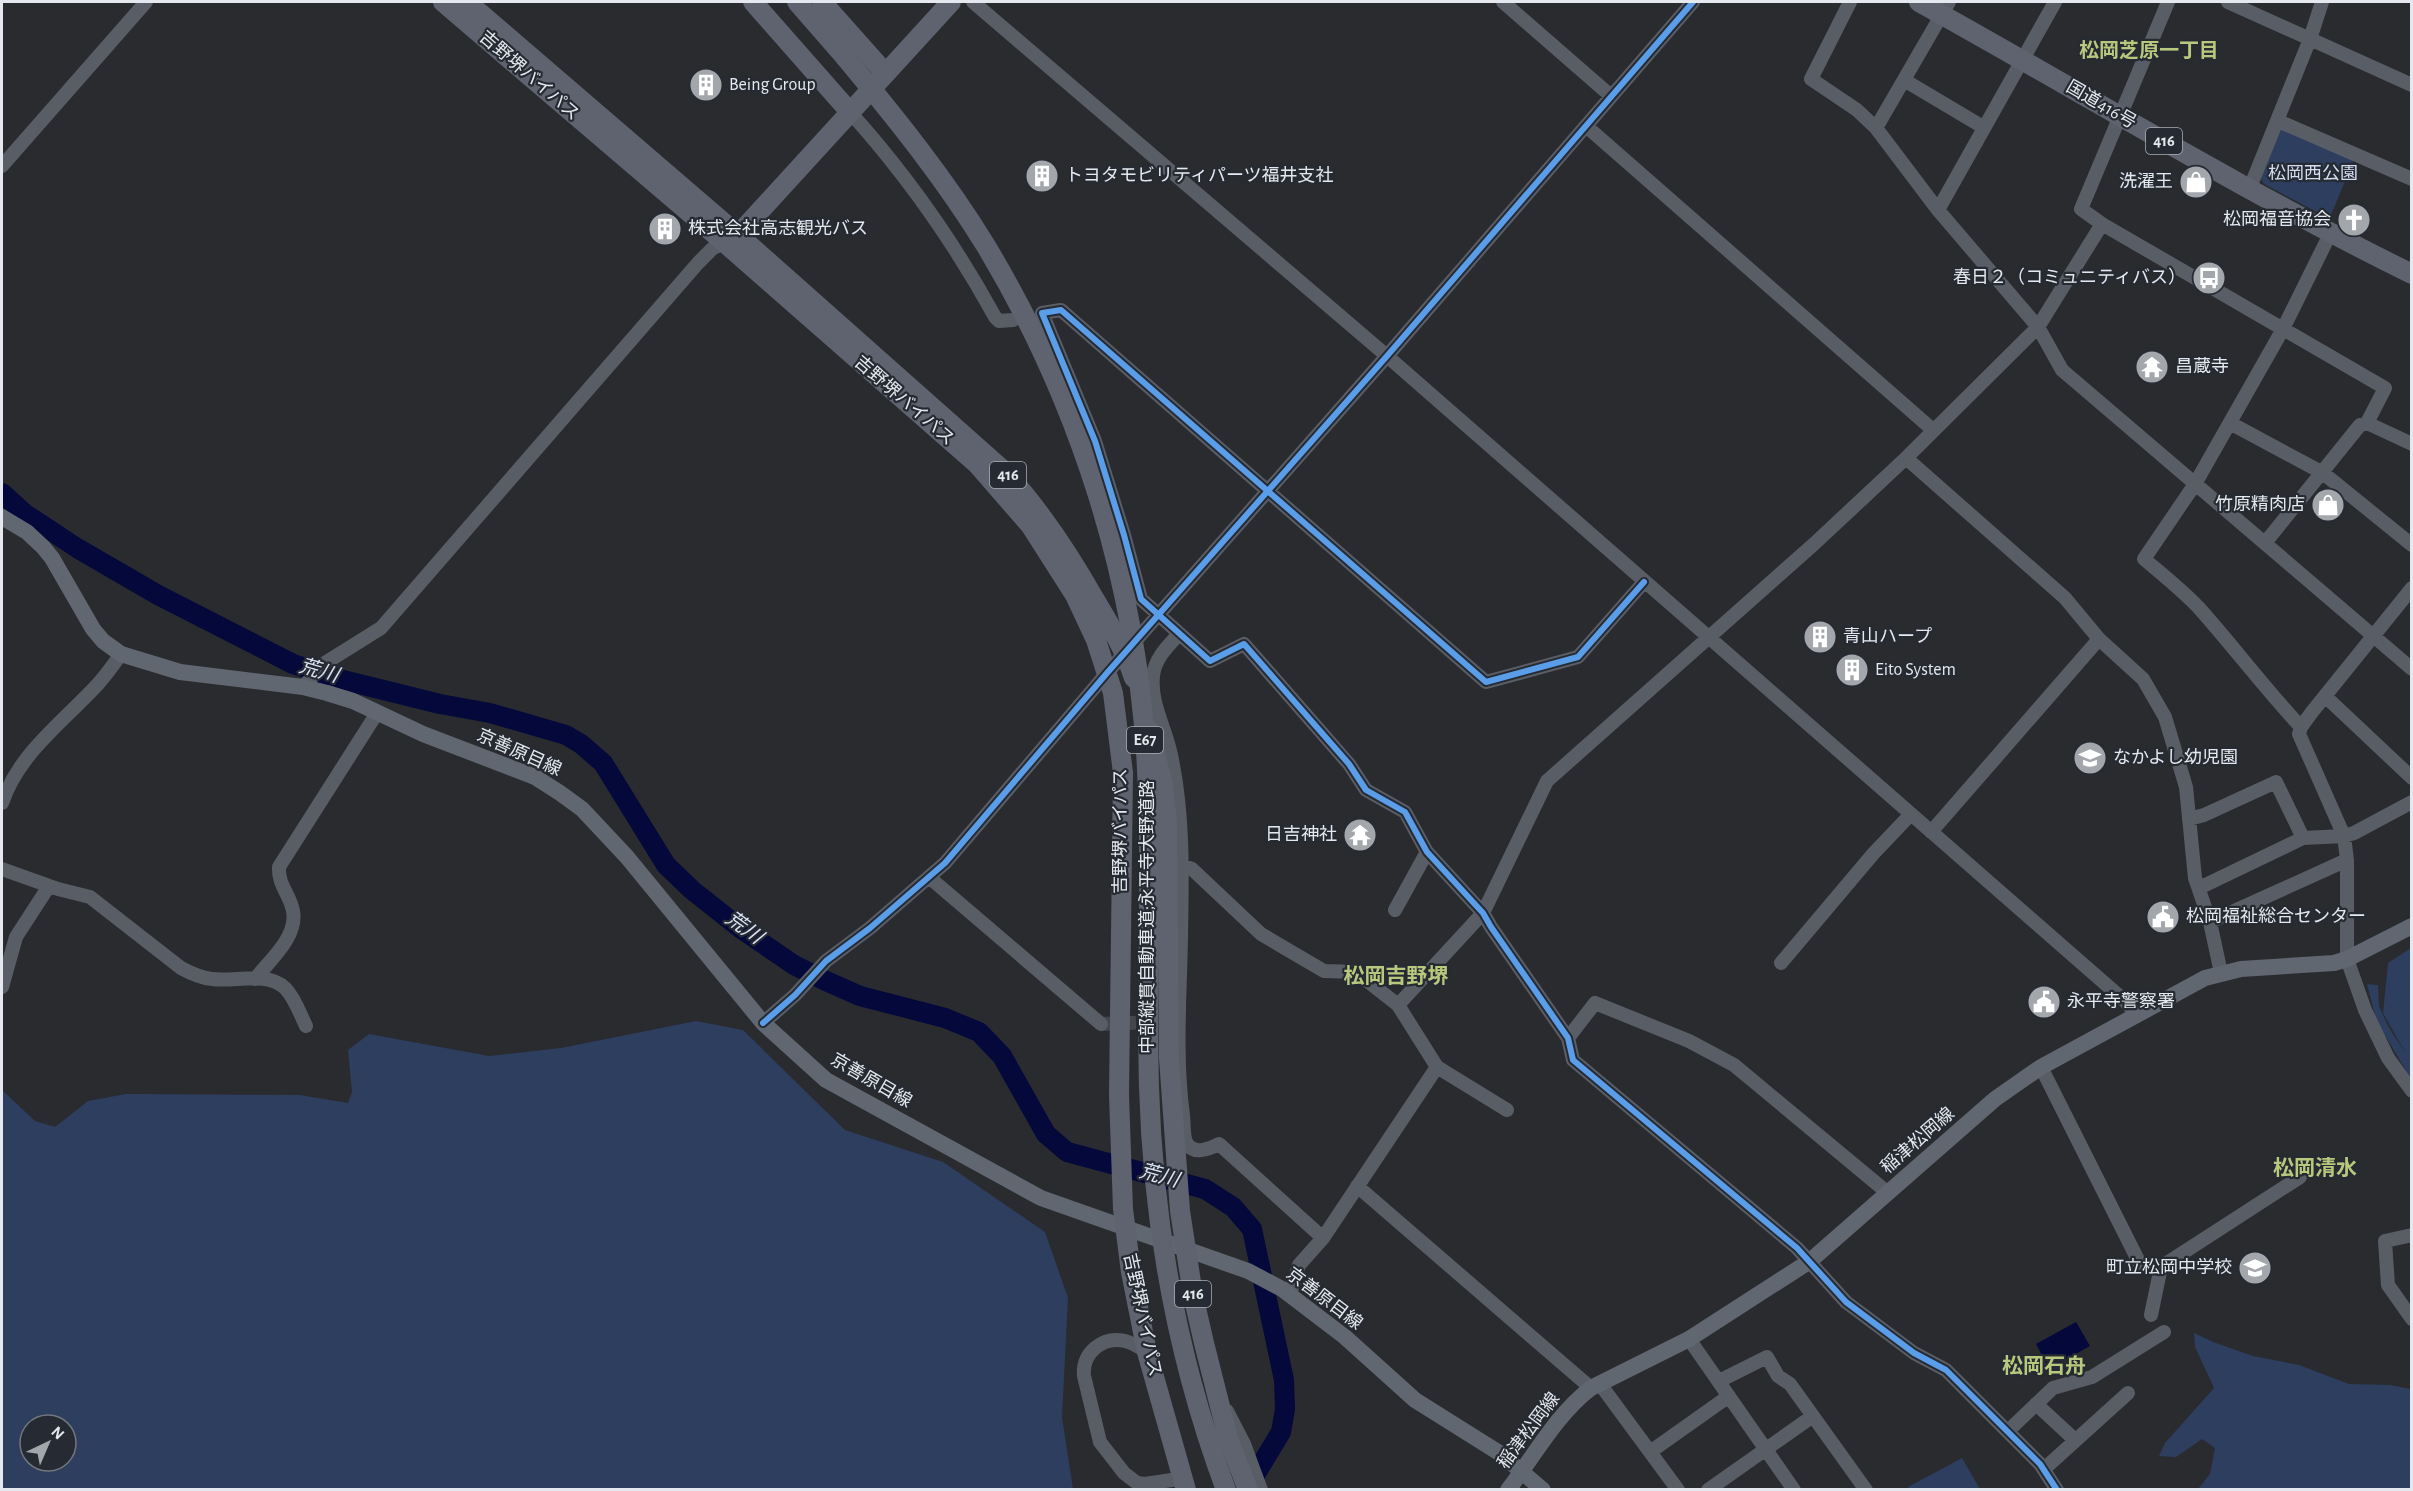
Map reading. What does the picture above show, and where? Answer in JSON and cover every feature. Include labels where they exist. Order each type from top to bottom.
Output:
[{"type":"highway","name":"吉野堺バイパス","points":[[443,2],[731,239],[1005,472],[1042,515],[1060,541],[1111,626],[1125,654],[1152,738],[1163,785],[1167,821],[1169,1058],[1185,1248],[1193,1295],[1228,1438],[1243,1460],[1256,1489]]},
{"type":"highway","name":"吉野堺バイパス","points":[[467,2],[731,239],[995,483],[1031,526],[1066,580],[1093,632],[1107,673],[1116,712],[1123,791],[1119,1150],[1125,1227],[1131,1272],[1148,1352],[1181,1479]]},
{"type":"highway","points":[[753,2],[849,111]]},
{"type":"highway","name":"中部縦貫自動車道;永平寺大野道路","points":[[796,2],[845,57],[935,171],[972,225],[1006,282],[1046,359],[1064,400],[1107,526],[1121,582],[1136,660],[1146,750],[1150,844],[1149,1089],[1156,1195],[1164,1257],[1181,1341],[1195,1395],[1226,1490]]},
{"type":"highway","points":[[822,2],[885,73]]},
{"type":"highway","points":[[731,239],[951,2]]},
{"type":"highway","name":"国道416号","points":[[1919,2],[1946,8],[2023,60],[2249,190],[2330,234],[2412,274]]},
{"type":"main road","name":"京善原目線","points":[[2,516],[27,532],[43,547],[103,642],[121,654],[180,672],[305,683],[353,701],[423,734],[535,777],[582,809],[627,857],[763,1023],[826,1080],[1048,1201],[1248,1271],[1290,1294],[1345,1337],[1415,1401],[1501,1454],[1543,1490]]},
{"type":"main road","name":"稲津松岡線","points":[[1508,1490],[1557,1422],[1578,1398],[1595,1386],[1689,1339],[1810,1261],[1995,1099],[2041,1067],[2205,978],[2241,969],[2322,966],[2347,959],[2412,926]]},
{"type":"street","points":[[2,166],[146,2]]},
{"type":"street","points":[[973,2],[1387,356],[2125,1001],[2136,1014]]},
{"type":"street","points":[[1503,2],[1611,96]]},
{"type":"street","points":[[763,1023],[795,995],[826,961],[930,878],[1693,2]]},
{"type":"street","points":[[1850,2],[1811,79],[1857,110],[1876,128],[1938,210],[2038,327],[2062,370],[2412,669]]},
{"type":"street","points":[[1938,210],[2055,2]]},
{"type":"street","points":[[2168,2],[2081,209],[2102,224],[2385,388],[2367,423]]},
{"type":"street","points":[[2228,2],[2412,85]]},
{"type":"street","points":[[2249,190],[2310,39],[2322,2]]},
{"type":"street","points":[[1876,128],[1946,8]]},
{"type":"street","points":[[1904,80],[1983,127]]},
{"type":"street","points":[[849,111],[903,175],[958,255],[995,317],[999,321],[1013,320]]},
{"type":"street","points":[[2278,121],[2412,179]]},
{"type":"street","points":[[1586,126],[1934,430]]},
{"type":"street","points":[[1398,1005],[1483,913],[1547,781],[1814,544],[1906,458],[2038,327],[2102,224]]},
{"type":"street","points":[[2301,727],[2259,682],[2198,608],[2144,559],[2195,484],[2230,423],[2283,329],[2330,234]]},
{"type":"street","points":[[305,683],[325,663],[381,628],[698,263],[713,249],[731,239]]},
{"type":"street","points":[[1644,582],[1578,657],[1486,682],[1061,310],[1037,314],[1095,441],[1141,599],[1210,661],[1244,644],[1348,764],[1366,790],[1405,812],[1427,852],[1483,913],[1568,1038],[1573,1060],[1797,1248],[1846,1302],[1914,1353],[1946,1370],[2044,1469],[2057,1490]]},
{"type":"street","points":[[2230,423],[2323,473],[2412,545]]},
{"type":"street","points":[[2265,543],[2360,425],[2367,423],[2412,444]]},
{"type":"street","points":[[1906,458],[2065,598],[2099,639],[2143,679],[2165,717],[2186,787],[2195,878],[2210,922],[2221,973]]},
{"type":"street","points":[[2412,588],[2301,727],[2299,734],[2344,836],[2347,860],[2347,959],[2369,1020],[2388,1058],[2412,1091]]},
{"type":"street","points":[[1179,634],[1157,660],[1153,674],[1153,693],[1171,755],[1182,864],[1176,1021],[1186,1142],[1191,1148],[1198,1150],[1208,1150],[1218,1144],[1323,1238]]},
{"type":"street","points":[[1931,832],[2099,639]]},
{"type":"street","points":[[2,803],[5,784],[62,719],[98,684],[121,654]]},
{"type":"street","points":[[2325,696],[2412,778]]},
{"type":"street","points":[[255,979],[290,935],[293,925],[293,910],[283,890],[279,867],[377,713]]},
{"type":"street","points":[[2189,819],[2204,815],[2276,782],[2303,838]]},
{"type":"street","points":[[2199,888],[2303,838],[2344,836],[2412,802]]},
{"type":"street","points":[[1781,963],[1873,854],[1911,814]]},
{"type":"street","points":[[1395,910],[1427,852]]},
{"type":"street","points":[[2210,922],[2347,860]]},
{"type":"street","points":[[1182,864],[1192,869],[1261,934],[1324,971],[1356,972],[1398,1005],[1437,1067],[1507,1110]]},
{"type":"street","points":[[2,869],[49,886],[90,897],[181,968],[197,976],[224,980],[268,979],[277,982],[287,990],[306,1026]]},
{"type":"street","points":[[930,878],[1101,1024]]},
{"type":"street","points":[[2,987],[16,937],[49,886]]},
{"type":"street","points":[[1568,1038],[1595,1003],[1689,1041],[1734,1065],[1888,1193]]},
{"type":"street","points":[[1290,1294],[1299,1264],[1323,1238],[1437,1067]]},
{"type":"street","points":[[2041,1067],[2140,1264],[2161,1267],[2300,1177]]},
{"type":"street","points":[[1357,1186],[1595,1386],[1650,1452],[1678,1490]]},
{"type":"street","points":[[2412,1235],[2385,1240],[2388,1285],[2412,1319]]},
{"type":"street","points":[[2151,1315],[2161,1267]]},
{"type":"street","points":[[2008,1431],[2053,1388],[2092,1377],[2164,1332]]},
{"type":"street","points":[[1689,1339],[1794,1490]]},
{"type":"street","points":[[1148,1352],[1125,1341],[1106,1343],[1093,1349],[1084,1366],[1084,1376],[1100,1442],[1119,1468],[1132,1480],[1145,1485],[1181,1479]]},
{"type":"street","points":[[1719,1381],[1767,1357],[1778,1376],[1790,1384],[1866,1490]]},
{"type":"street","points":[[2044,1469],[2128,1393]]},
{"type":"street","points":[[1650,1452],[1729,1396]]},
{"type":"street","points":[[2036,1404],[2075,1440]]},
{"type":"street","points":[[1708,1490],[1813,1416]]},
{"type":"green space","name":"松岡西公園","points":[[2285,127],[2351,157],[2353,162],[2331,215],[2326,217],[2264,184],[2260,177],[2279,130]]},
{"type":"green space","points":[[2411,948],[2411,1079],[2376,1020],[2367,984],[2378,985],[2379,1006],[2388,1026],[2406,1054],[2383,1013],[2388,963]]},
{"type":"green space","points":[[696,1021],[743,1030],[845,1130],[943,1162],[1045,1232],[1068,1298],[1062,1417],[1073,1489],[2,1489],[2,1090],[35,1121],[55,1127],[88,1101],[126,1094],[300,1095],[348,1103],[352,1092],[348,1050],[369,1034],[489,1056],[561,1048]]},
{"type":"green space","points":[[2194,1333],[2253,1356],[2299,1365],[2349,1384],[2390,1385],[2411,1389],[2411,1489],[2198,1489],[2210,1474],[2215,1448],[2202,1439],[2176,1457],[2159,1456],[2165,1443],[2214,1388],[2195,1347]]},
{"type":"green space","points":[[1962,1458],[1980,1489],[1909,1490],[1908,1487]]},
{"type":"shaded area","points":[[2076,1322],[2090,1346],[2049,1369],[2036,1344]]},
{"type":"waterway","name":"荒川","points":[[2,493],[24,513],[77,548],[158,595],[293,664],[343,680],[440,704],[490,713],[566,735],[581,744],[603,763],[666,865],[692,890],[740,928],[794,965],[860,996],[945,1018],[979,1032],[1002,1056],[1046,1134],[1067,1152],[1205,1189],[1233,1207],[1252,1229],[1284,1380],[1285,1409],[1281,1432],[1246,1490]]},
{"type":"tunnel","points":[[1101,1024],[1155,1022]]},
{"type":"cycle path","points":[[763,1023],[795,995],[826,961],[870,928],[945,863],[1107,673],[1387,356],[1693,2]]},
{"type":"cycle path","points":[[1644,582],[1578,657],[1486,682],[1061,310],[1042,313],[1095,441],[1141,599],[1210,661],[1244,644],[1349,764],[1366,790],[1405,812],[1427,852],[1483,913],[1568,1038],[1573,1060],[1797,1248],[1846,1302],[1914,1353],[1946,1370],[2040,1464],[2057,1490]]},
{"type":"place","name":"Being Group","points":[[706,85]]},
{"type":"place","name":"トヨタモビリティパーツ福井支社","points":[[1042,176]]},
{"type":"place","name":"洗濯王","points":[[2196,182]]},
{"type":"place","name":"松岡福音協会","points":[[2354,220]]},
{"type":"place","name":"株式会社高志観光バス","points":[[665,229]]},
{"type":"place","name":"春日２（コミュニティバス）","points":[[2209,278]]},
{"type":"place","name":"昌蔵寺","points":[[2152,367]]},
{"type":"place","name":"竹原精肉店","points":[[2328,505]]},
{"type":"place","name":"青山ハープ","points":[[1820,637]]},
{"type":"place","name":"Eito System","points":[[1852,670]]},
{"type":"place","name":"なかよし幼児園","points":[[2090,758]]},
{"type":"place","name":"日吉神社","points":[[1360,835]]},
{"type":"place","name":"松岡福祉総合センター","points":[[2163,917]]},
{"type":"place","name":"永平寺警察署","points":[[2044,1002]]},
{"type":"place","name":"町立松岡中学校","points":[[2255,1268]]},
{"type":"district","name":"松岡芝原一丁目","points":[[2149,51]]},
{"type":"district","name":"松岡吉野堺","points":[[1396,976]]},
{"type":"district","name":"松岡清水","points":[[2315,1168]]},
{"type":"district","name":"松岡石舟","points":[[2044,1366]]}]
